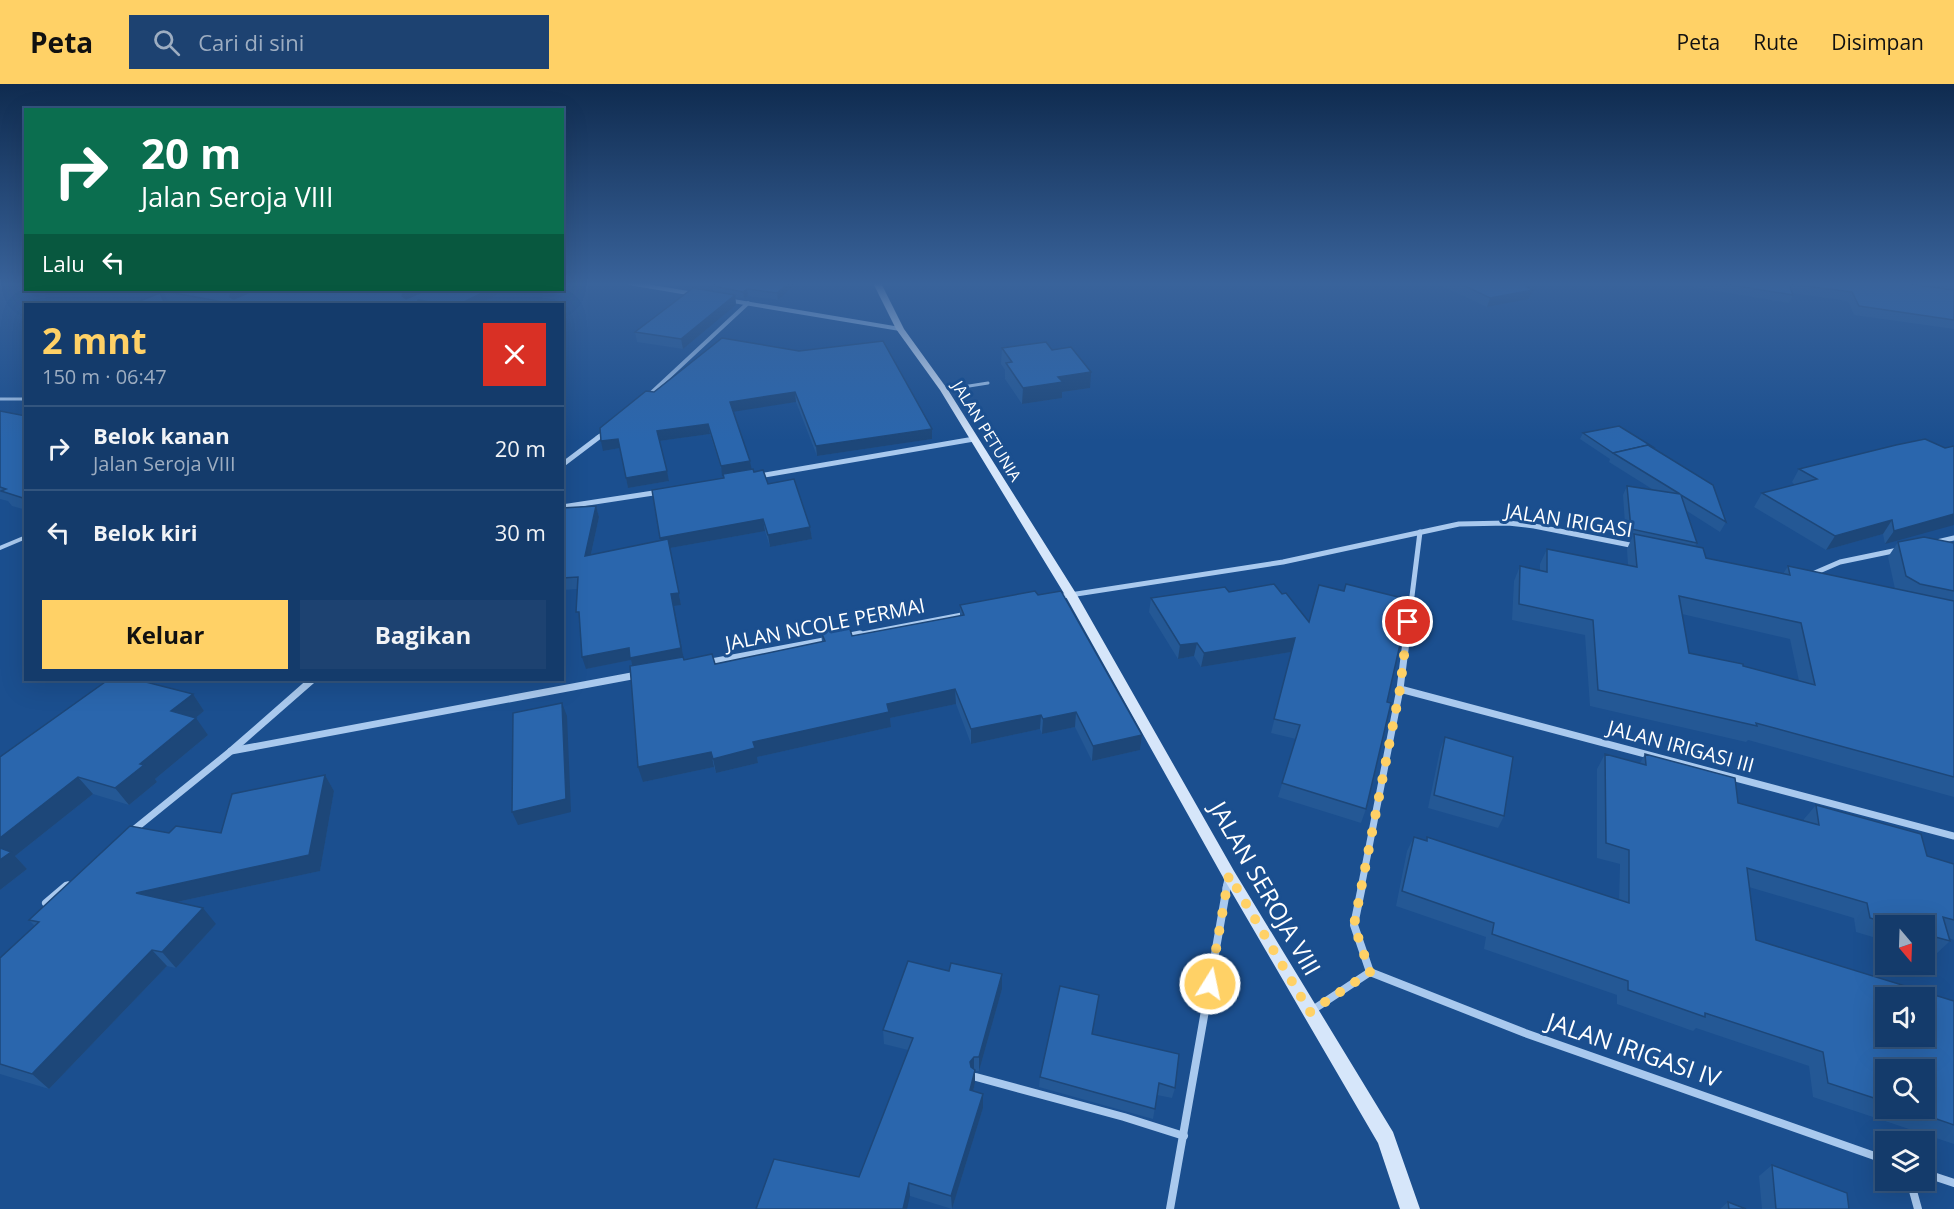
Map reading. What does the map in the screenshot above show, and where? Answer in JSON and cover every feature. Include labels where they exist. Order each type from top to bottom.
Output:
[{"type":"street","points":[[642,401],[675,374],[715,336]]},
{"type":"street","name":"JALAN PETUNIA","points":[[905,336],[944,390],[1071,595]]},
{"type":"street","points":[[564,464],[609,430]]},
{"type":"street","points":[[753,477],[974,439]]},
{"type":"street","points":[[564,507],[673,490]]},
{"type":"street","name":"JALAN IRIGASI","points":[[1071,595],[1284,562],[1459,524],[1508,523],[1647,548]]},
{"type":"street","points":[[1310,1012],[1370,972],[1354,925],[1400,689],[1420,532]]},
{"type":"street","points":[[1931,543],[1954,538]]},
{"type":"street","points":[[1803,577],[1840,562],[1908,548]]},
{"type":"street","points":[[1052,598],[1071,595]]},
{"type":"street","name":"JALAN SEROJA VIII","points":[[1071,595],[1229,875],[1386,1139],[1410,1209]]},
{"type":"street","name":"JALAN NCOLE PERMAI","points":[[702,663],[973,613]]},
{"type":"street","points":[[231,751],[643,674]]},
{"type":"street","points":[[129,834],[231,751],[311,681]]},
{"type":"street","name":"JALAN IRIGASI III","points":[[1400,689],[1954,836]]},
{"type":"street","points":[[1170,1209],[1229,875]]},
{"type":"street","points":[[46,903],[74,880]]},
{"type":"street","name":"JALAN IRIGASI IV","points":[[1370,972],[1525,1033],[1875,1156]]},
{"type":"street","points":[[976,1077],[1124,1117],[1184,1136]]},
{"type":"street","points":[[1935,1177],[1954,1183]]},
{"type":"street","points":[[1913,1191],[1918,1209]]},
{"type":"lane","points":[[944,390],[987,382]]},
{"type":"lane","points":[[0,399],[24,399]]},
{"type":"lane","points":[[0,548],[24,538]]},
{"type":"building","points":[[658,336],[685,336],[681,339]]},
{"type":"building","points":[[722,338],[799,351],[883,341],[932,429],[816,446],[795,392],[730,402],[750,461],[721,466],[708,424],[657,431],[667,471],[626,478],[618,439],[601,441],[600,428],[646,391],[654,392]]},
{"type":"building","points":[[1046,342],[1052,350],[1071,347],[1091,372],[1058,377],[1063,382],[1023,388],[1006,363],[1012,362],[1002,348]]},
{"type":"building","points":[[0,411],[24,416],[24,498],[1,491],[6,489],[0,487]]},
{"type":"building","points":[[1619,426],[1653,447],[1648,445],[1613,453],[1583,433]]},
{"type":"building","points":[[1925,439],[1945,448],[1954,446],[1954,514],[1894,531],[1892,520],[1835,536],[1762,493],[1817,479],[1799,469]]},
{"type":"building","points":[[1648,445],[1713,485],[1726,522],[1681,495],[1697,543],[1631,529],[1627,486],[1680,494],[1613,453]]},
{"type":"building","points":[[753,469],[754,472],[763,470],[768,484],[794,479],[810,527],[768,535],[763,519],[660,538],[652,490],[724,478],[723,474]]},
{"type":"building","points":[[596,506],[585,556],[668,539],[679,593],[671,594],[681,648],[630,658],[629,648],[582,657],[579,612],[576,612],[578,577],[564,578],[564,508]]},
{"type":"building","points":[[1634,534],[1703,548],[1706,558],[1790,575],[1788,566],[1954,601],[1954,777],[1756,723],[1757,726],[1598,690],[1593,620],[1519,604],[1520,566],[1547,572],[1547,549],[1637,567]],"holes":[[[1679,596],[1801,623],[1815,685],[1743,666],[1743,664],[1689,653]]]},
{"type":"building","points":[[1924,537],[1954,543],[1954,591],[1920,584],[1906,576],[1898,542]]},
{"type":"building","points":[[1274,584],[1282,594],[1286,593],[1309,622],[1319,585],[1344,591],[1346,584],[1410,600],[1387,702],[1391,703],[1366,809],[1282,783],[1300,725],[1274,719],[1295,638],[1204,653],[1197,643],[1180,645],[1151,598],[1225,587],[1229,592]]},
{"type":"building","points":[[1035,591],[1038,595],[1061,591],[1142,735],[1093,746],[1076,712],[1043,719],[1041,715],[971,729],[955,689],[887,704],[889,712],[753,742],[755,748],[713,759],[711,752],[638,767],[630,666],[683,657],[684,660],[712,654],[715,664],[825,641],[821,632],[849,626],[852,636],[964,615],[960,605]]},
{"type":"building","points":[[107,681],[142,681],[193,694],[171,711],[196,718],[140,764],[144,765],[115,788],[78,777],[0,838],[0,757]]},
{"type":"building","points":[[562,703],[566,799],[512,812],[513,713]]},
{"type":"building","points":[[1445,737],[1513,757],[1504,816],[1434,795]]},
{"type":"building","points":[[1605,754],[1646,765],[1645,754],[1735,778],[1738,803],[1819,825],[1816,805],[1921,834],[1927,856],[1954,864],[1954,920],[1943,917],[1950,941],[1935,937],[1935,915],[1875,915],[1875,919],[1870,918],[1867,903],[1747,868],[1756,940],[1909,987],[1875,987],[1875,1047],[1935,1047],[1935,995],[1954,1001],[1954,1125],[1935,1118],[1935,1059],[1875,1059],[1875,1098],[1828,1083],[1823,1052],[1705,1013],[1705,1017],[1628,990],[1628,981],[1492,934],[1494,923],[1402,891],[1414,837],[1427,841],[1427,837],[1629,903],[1629,850],[1606,843]]},
{"type":"building","points":[[325,775],[309,855],[136,893],[203,908],[162,952],[152,950],[32,1074],[0,1064],[0,958],[39,922],[29,920],[130,826],[169,833],[176,826],[221,833],[232,794]]},
{"type":"building","points":[[0,848],[11,852],[0,860]]},
{"type":"building","points":[[908,961],[949,971],[951,963],[1002,974],[979,1057],[974,1057],[970,1062],[971,1067],[975,1070],[970,1090],[983,1094],[951,1196],[909,1183],[903,1209],[756,1209],[774,1159],[859,1177],[913,1038],[883,1030]]},
{"type":"building","points":[[1060,986],[1099,995],[1092,1034],[1179,1054],[1175,1088],[1159,1083],[1155,1109],[1040,1077]]},
{"type":"building","points":[[1772,1165],[1847,1193],[1849,1209],[1776,1209]]},
{"type":"building","points":[[1728,1202],[1746,1209],[1729,1209]]},
{"type":"route","points":[[1210,984],[1229,875],[1310,1012],[1370,972],[1354,925],[1400,689],[1408,622]]}]
